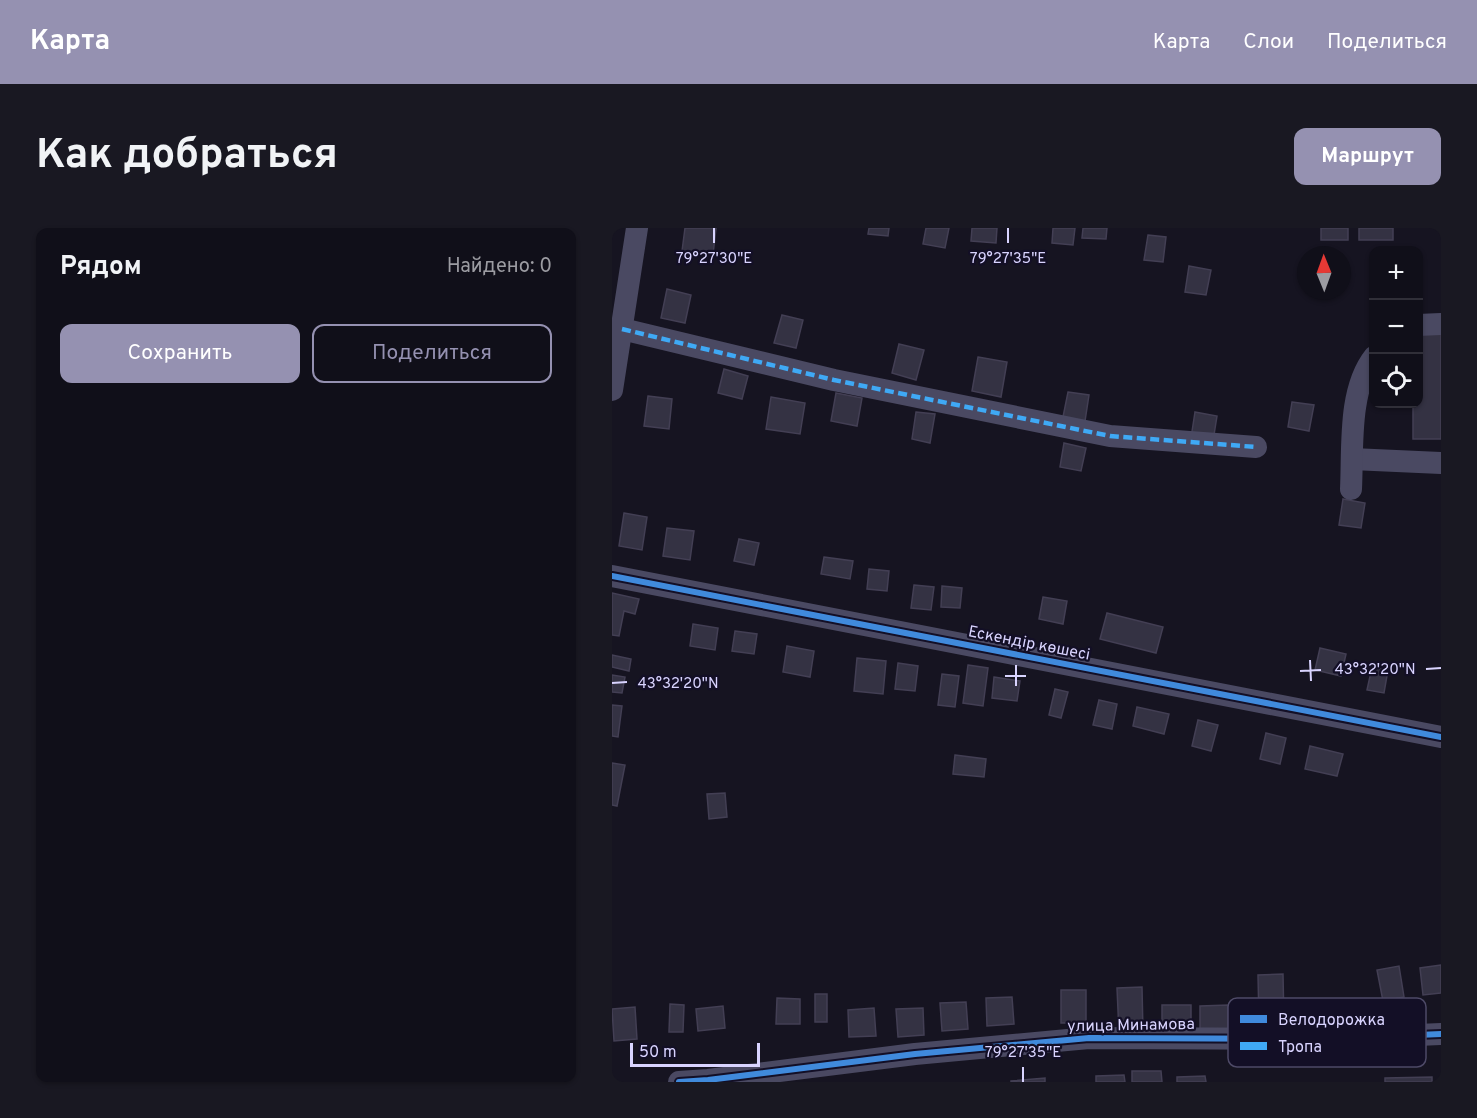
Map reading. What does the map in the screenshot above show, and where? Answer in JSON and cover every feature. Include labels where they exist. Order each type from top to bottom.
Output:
[{"type":"street","points":[[612,390],[637,228]]},
{"type":"street","points":[[1423,325],[1441,324]]},
{"type":"street","points":[[622,329],[834,380],[1110,436],[1256,447]]},
{"type":"street","points":[[1351,489],[1355,399],[1360,378],[1369,364]]},
{"type":"street","points":[[1352,459],[1441,463]]},
{"type":"street","name":"Ескендір көшесі","points":[[612,576],[1441,737]]},
{"type":"street","name":"улица Минамова","points":[[1426,1035],[1441,1034]]},
{"type":"street","name":"улица Минамова","points":[[679,1082],[720,1079],[915,1054],[1089,1038],[1228,1039]]},
{"type":"building","points":[[685,228],[716,228],[713,255],[682,251]]},
{"type":"building","points":[[869,228],[889,228],[888,236],[868,234]]},
{"type":"building","points":[[926,228],[949,228],[945,248],[923,244]]},
{"type":"building","points":[[972,228],[997,228],[996,243],[971,241]]},
{"type":"building","points":[[1053,228],[1075,228],[1073,245],[1052,243]]},
{"type":"building","points":[[1083,228],[1107,228],[1106,239],[1082,238]]},
{"type":"building","points":[[1321,228],[1348,228],[1348,240],[1321,240]]},
{"type":"building","points":[[1359,228],[1393,228],[1393,240],[1359,240]]},
{"type":"building","points":[[1148,235],[1166,237],[1163,262],[1144,260]]},
{"type":"building","points":[[1189,266],[1211,270],[1206,295],[1185,292]]},
{"type":"building","points":[[667,289],[691,295],[685,323],[661,318]]},
{"type":"building","points":[[782,315],[803,320],[796,348],[774,343]]},
{"type":"building","points":[[1423,331],[1441,332],[1441,439],[1413,439],[1413,408],[1423,408]]},
{"type":"building","points":[[899,344],[924,350],[916,380],[892,373]]},
{"type":"building","points":[[978,357],[1007,362],[1001,397],[972,391]]},
{"type":"building","points":[[724,369],[748,376],[742,399],[718,393]]},
{"type":"building","points":[[1068,392],[1089,395],[1085,421],[1063,417]]},
{"type":"building","points":[[836,393],[862,398],[857,426],[831,421]]},
{"type":"building","points":[[648,396],[672,399],[669,429],[644,426]]},
{"type":"building","points":[[771,397],[805,403],[800,434],[766,429]]},
{"type":"building","points":[[1292,402],[1314,405],[1309,431],[1288,427]]},
{"type":"building","points":[[916,412],[935,414],[930,443],[912,439]]},
{"type":"building","points":[[1195,412],[1217,416],[1213,441],[1191,438]]},
{"type":"building","points":[[1064,443],[1086,448],[1081,471],[1060,467]]},
{"type":"building","points":[[1343,499],[1365,503],[1361,528],[1339,525]]},
{"type":"building","points":[[624,513],[647,517],[642,550],[619,546]]},
{"type":"building","points":[[667,528],[694,531],[690,560],[663,556]]},
{"type":"building","points":[[739,539],[759,543],[754,565],[734,561]]},
{"type":"building","points":[[824,557],[853,561],[850,579],[821,574]]},
{"type":"building","points":[[869,569],[889,571],[887,591],[867,589]]},
{"type":"building","points":[[914,585],[934,587],[931,610],[911,608]]},
{"type":"building","points":[[942,586],[962,588],[960,608],[941,607]]},
{"type":"building","points":[[612,593],[639,599],[635,614],[624,611],[619,636],[612,635]]},
{"type":"building","points":[[1043,597],[1067,601],[1063,624],[1039,619]]},
{"type":"building","points":[[1107,613],[1163,627],[1156,653],[1100,639]]},
{"type":"building","points":[[693,624],[718,628],[715,650],[690,646]]},
{"type":"building","points":[[735,631],[757,634],[754,654],[732,651]]},
{"type":"building","points":[[787,646],[814,651],[810,677],[783,672]]},
{"type":"building","points":[[1320,648],[1346,654],[1341,676],[1315,670]]},
{"type":"building","points":[[612,655],[631,659],[629,671],[612,667]]},
{"type":"building","points":[[857,658],[886,661],[883,694],[854,691]]},
{"type":"building","points":[[898,663],[918,666],[915,691],[895,689]]},
{"type":"building","points":[[968,665],[988,668],[983,706],[963,703]]},
{"type":"building","points":[[1372,667],[1388,670],[1384,693],[1367,690]]},
{"type":"building","points":[[942,674],[959,676],[955,707],[938,705]]},
{"type":"building","points":[[612,675],[625,677],[622,693],[612,692]]},
{"type":"building","points":[[994,677],[1020,681],[1017,701],[992,698]]},
{"type":"building","points":[[1055,689],[1068,692],[1061,718],[1049,715]]},
{"type":"building","points":[[1099,700],[1117,704],[1112,729],[1093,725]]},
{"type":"building","points":[[612,705],[622,706],[618,737],[612,736]]},
{"type":"building","points":[[1137,707],[1169,714],[1164,734],[1133,726]]},
{"type":"building","points":[[1198,720],[1218,725],[1211,751],[1192,746]]},
{"type":"building","points":[[1266,733],[1286,738],[1280,764],[1260,759]]},
{"type":"building","points":[[1310,746],[1343,754],[1337,776],[1305,769]]},
{"type":"building","points":[[955,755],[986,759],[984,777],[953,774]]},
{"type":"building","points":[[612,763],[625,765],[617,806],[612,805]]},
{"type":"building","points":[[725,793],[727,817],[709,819],[707,794]]},
{"type":"building","points":[[1441,965],[1441,993],[1423,995],[1420,968]]},
{"type":"building","points":[[1399,966],[1404,997],[1382,998],[1377,970]]},
{"type":"building","points":[[1283,974],[1284,998],[1258,998],[1258,975]]},
{"type":"building","points":[[1142,987],[1143,1032],[1119,1033],[1117,988]]},
{"type":"building","points":[[1061,990],[1086,990],[1086,1023],[1061,1023]]},
{"type":"building","points":[[815,994],[827,994],[827,1022],[815,1022]]},
{"type":"building","points":[[1012,997],[1014,1024],[987,1026],[986,998]]},
{"type":"building","points":[[777,998],[800,999],[800,1024],[776,1024]]},
{"type":"building","points":[[966,1002],[968,1029],[942,1031],[940,1003]]},
{"type":"building","points":[[670,1004],[684,1005],[683,1032],[669,1032]]},
{"type":"building","points":[[1162,1005],[1191,1005],[1191,1030],[1162,1030]]},
{"type":"building","points":[[1228,1005],[1228,1030],[1200,1031],[1200,1006]]},
{"type":"building","points":[[723,1006],[725,1028],[698,1031],[696,1009]]},
{"type":"building","points":[[635,1007],[637,1039],[614,1041],[612,1009]]},
{"type":"building","points":[[874,1008],[876,1036],[849,1037],[848,1010]]},
{"type":"building","points":[[923,1008],[924,1035],[898,1037],[896,1009]]},
{"type":"building","points":[[1132,1071],[1161,1071],[1162,1082],[1132,1082]]},
{"type":"building","points":[[1124,1075],[1125,1082],[1096,1082],[1096,1076]]},
{"type":"building","points":[[1205,1076],[1206,1082],[1177,1082],[1177,1077]]},
{"type":"building","points":[[1432,1077],[1432,1082],[1385,1082],[1385,1078]]},
{"type":"building","points":[[1045,1078],[1045,1082],[1011,1082],[1011,1081]]},
{"type":"marked path","points":[[622,329],[834,380],[1110,436],[1256,447]]},
{"type":"cycle path","points":[[612,576],[1441,737]]},
{"type":"cycle path","points":[[1426,1035],[1441,1034]]},
{"type":"cycle path","points":[[679,1082],[915,1054],[1089,1038],[1228,1039]]}]
